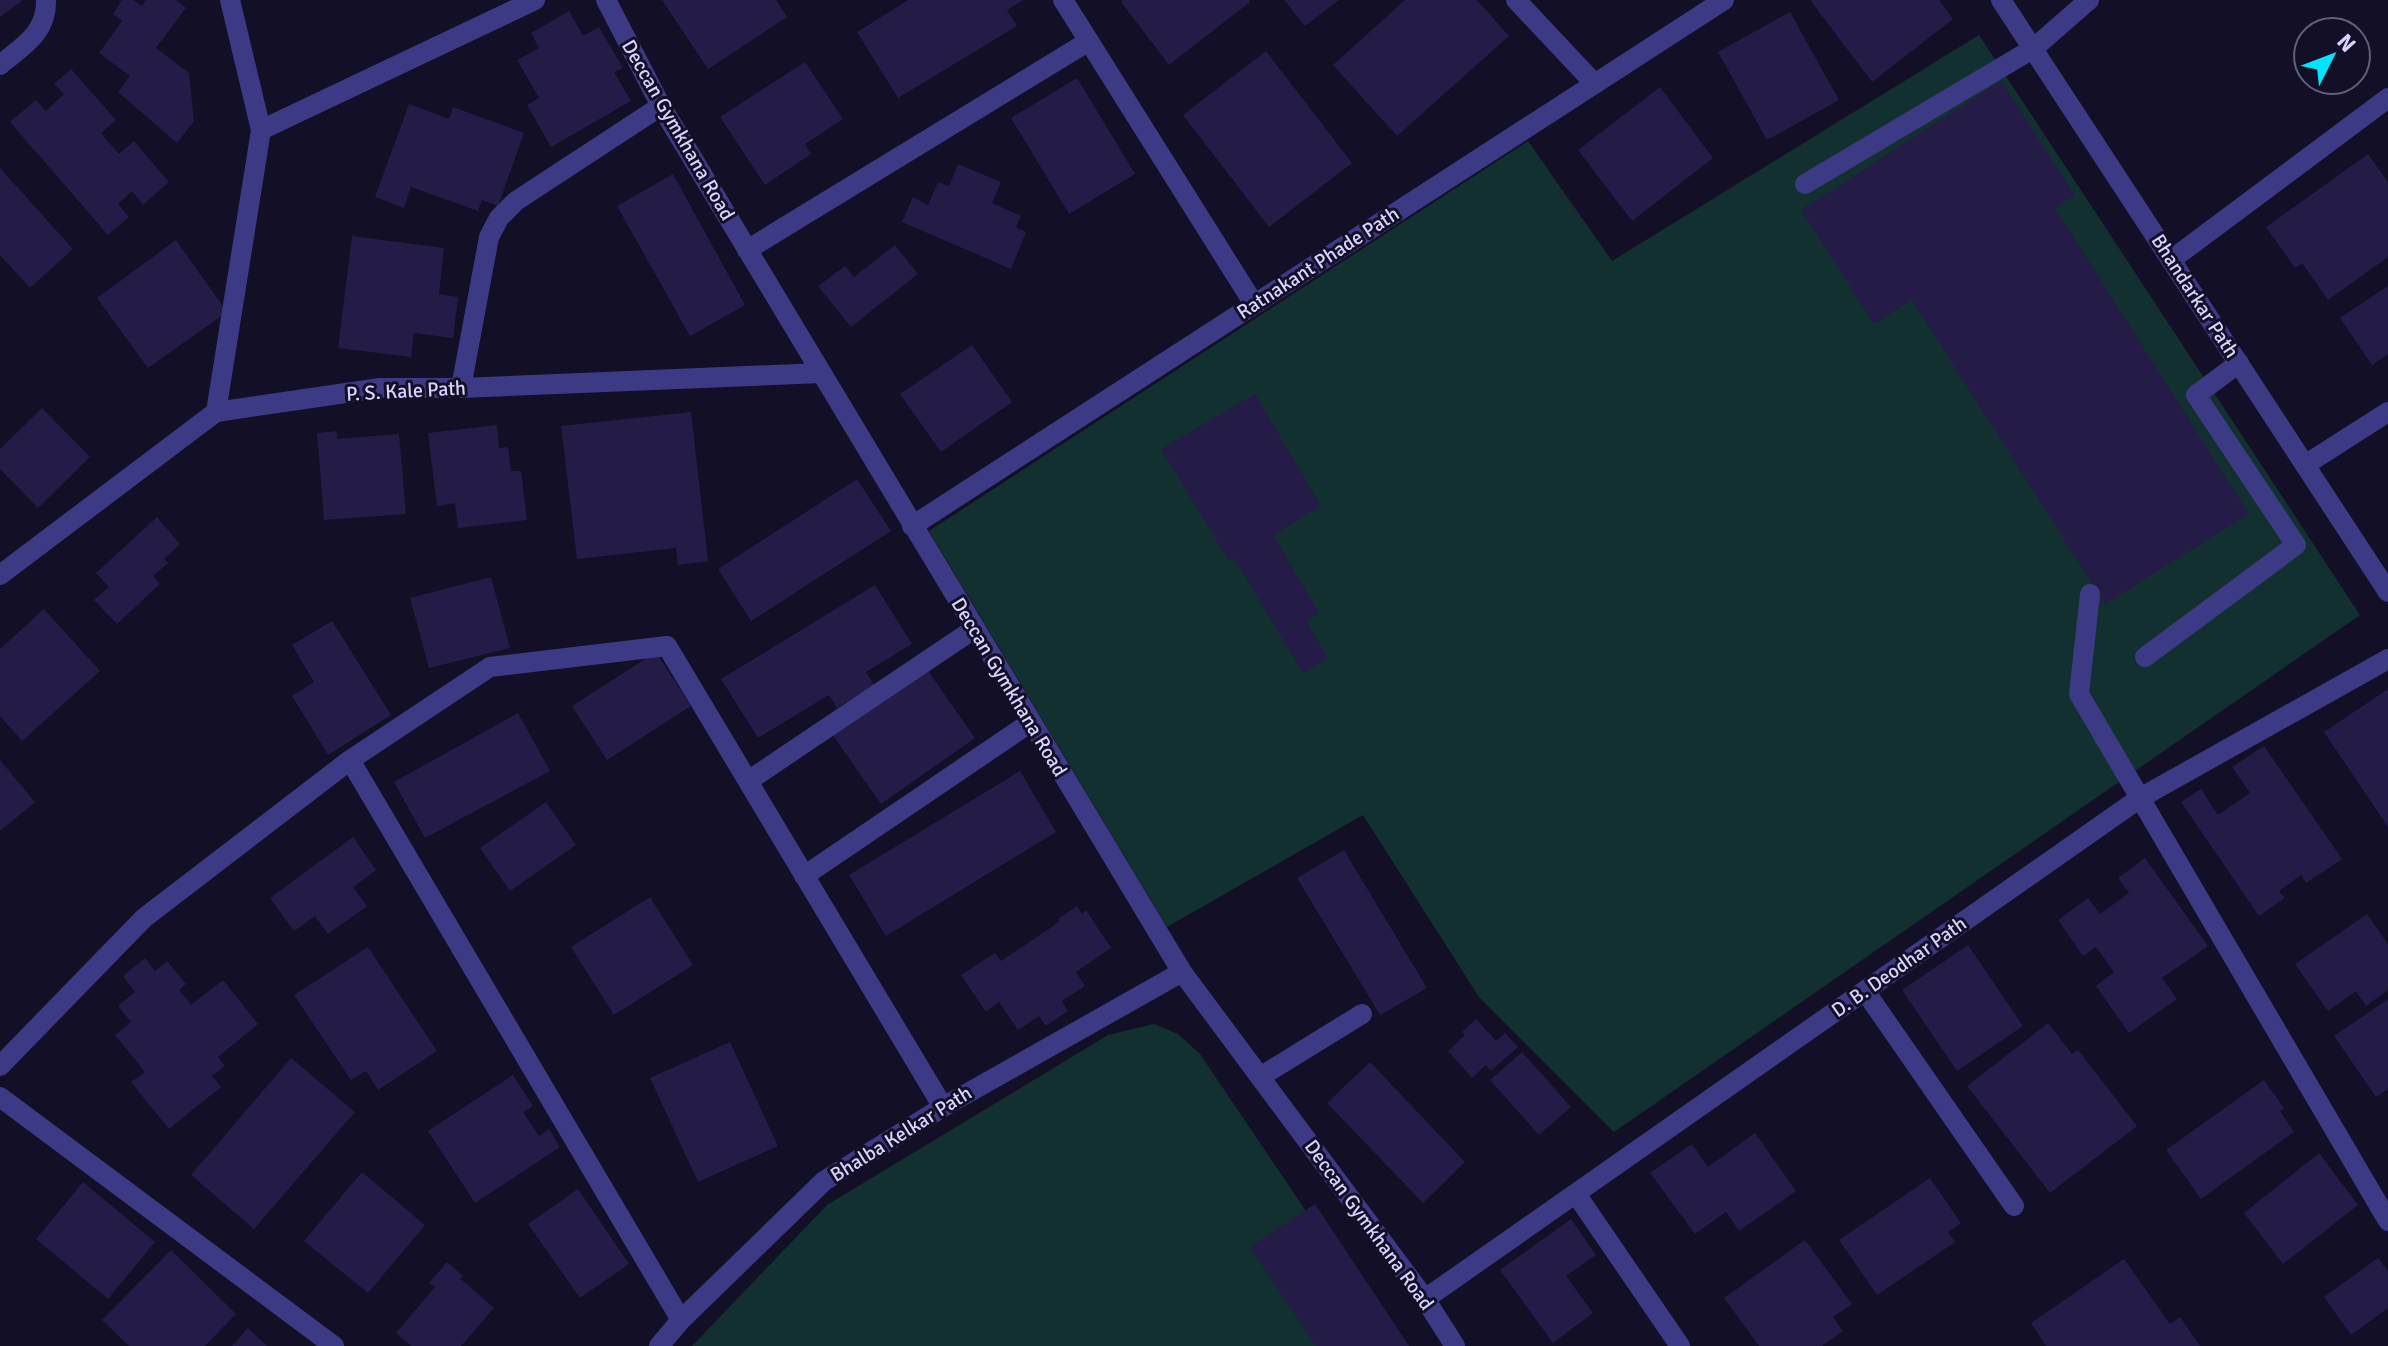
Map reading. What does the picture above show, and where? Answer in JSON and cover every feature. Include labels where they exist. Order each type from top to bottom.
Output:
[{"type":"street","points":[[0,65],[36,36],[43,24],[46,0]]},
{"type":"street","points":[[216,412],[261,130],[230,0]]},
{"type":"street","points":[[261,130],[535,0]]},
{"type":"street","name":"Deccan Gymkhana Road","points":[[606,0],[661,106],[1182,972],[1425,1299],[1455,1346]]},
{"type":"street","points":[[1063,0],[1254,304]]},
{"type":"street","points":[[1516,0],[1595,84]]},
{"type":"street","name":"Ratnakant Phade Path","points":[[912,526],[1724,0]]},
{"type":"street","name":"Bhandarkar Path","points":[[2001,0],[2388,592]]},
{"type":"street","points":[[1805,184],[2034,48],[2089,0]]},
{"type":"street","points":[[747,250],[1089,41]]},
{"type":"street","points":[[2171,260],[2388,98]]},
{"type":"street","points":[[461,388],[489,237],[499,218],[516,201],[661,106]]},
{"type":"street","points":[[2145,657],[2296,545],[2196,395],[2239,363]]},
{"type":"street","name":"P. S. Kale Path","points":[[0,575],[216,412],[380,388],[461,388],[821,373]]},
{"type":"street","points":[[2305,465],[2388,412]]},
{"type":"street","points":[[2090,594],[2079,694],[2388,1221]]},
{"type":"street","points":[[748,781],[974,629]]},
{"type":"street","points":[[0,1066],[144,918],[350,760],[490,667],[667,646],[943,1107]]},
{"type":"street","name":"D. B. Deodhar Path","points":[[1425,1299],[2140,798],[2388,659]]},
{"type":"street","points":[[804,876],[1031,722]]},
{"type":"street","points":[[350,760],[681,1320]]},
{"type":"street","name":"Bhalba Kelkar Path","points":[[659,1346],[681,1320],[824,1181],[943,1107],[1182,972]]},
{"type":"street","points":[[1865,991],[2014,1206]]},
{"type":"street","points":[[1260,1077],[1362,1014]]},
{"type":"street","points":[[0,1097],[334,1346]]},
{"type":"street","points":[[1576,1194],[1680,1346]]},
{"type":"green space","points":[[1979,35],[2360,615],[1614,1132],[1479,997],[1363,815],[1167,927],[929,531],[1528,141],[1612,261]]},
{"type":"green space","points":[[1154,1024],[1178,1034],[1200,1054],[1397,1346],[692,1346],[827,1205],[1108,1035]]},
{"type":"building","points":[[0,0],[23,0],[0,17]]},
{"type":"building","points":[[122,0],[133,0],[142,6],[146,0],[176,0],[186,8],[156,48],[189,73],[194,121],[177,143],[118,92],[130,76],[99,53],[122,21],[113,14]]},
{"type":"building","points":[[662,0],[776,0],[787,17],[708,69]]},
{"type":"building","points":[[908,0],[1023,0],[1007,10],[1017,26],[898,98],[857,32]]},
{"type":"building","points":[[1284,0],[1339,0],[1305,26]]},
{"type":"building","points":[[1405,0],[1477,0],[1509,36],[1397,136],[1333,65]]},
{"type":"building","points":[[1810,0],[1939,0],[1953,19],[1872,82]]},
{"type":"building","points":[[1121,2],[1250,2],[1169,65]]},
{"type":"building","points":[[569,11],[583,36],[599,27],[623,68],[614,72],[631,101],[551,147],[527,105],[539,98],[517,60],[539,48],[531,33]]},
{"type":"building","points":[[1790,12],[1839,100],[1767,140],[1718,52]]},
{"type":"building","points":[[1266,51],[1352,163],[1269,227],[1183,115]]},
{"type":"building","points":[[805,62],[843,119],[805,144],[811,154],[765,185],[720,117]]},
{"type":"building","points":[[71,69],[116,120],[101,133],[119,154],[134,141],[169,182],[143,205],[132,191],[118,204],[129,217],[108,235],[10,122],[36,100],[46,111],[64,94],[54,84]]},
{"type":"building","points":[[1077,78],[1135,174],[1069,214],[1011,118]]},
{"type":"building","points":[[2001,81],[2075,195],[2055,208],[2249,514],[2105,604],[1912,300],[1874,324],[1801,210]]},
{"type":"building","points":[[1660,87],[1713,158],[1632,221],[1578,150]]},
{"type":"building","points":[[409,104],[449,119],[453,107],[524,133],[498,206],[482,200],[478,211],[411,187],[404,208],[375,197]]},
{"type":"building","points":[[2368,154],[2388,182],[2388,257],[2328,300],[2302,263],[2295,268],[2266,227]]},
{"type":"building","points":[[958,164],[1001,182],[992,203],[1021,216],[1016,227],[1026,232],[1011,269],[902,222],[913,197],[928,205],[938,182],[949,186]]},
{"type":"building","points":[[0,168],[73,249],[30,288],[0,255]]},
{"type":"building","points":[[673,174],[745,305],[690,336],[617,206]]},
{"type":"building","points":[[352,236],[444,248],[439,294],[458,297],[453,338],[414,333],[411,357],[338,348]]},
{"type":"building","points":[[176,240],[227,312],[148,368],[97,298]]},
{"type":"building","points":[[895,245],[918,274],[851,327],[818,286],[845,266],[854,277]]},
{"type":"building","points":[[2388,286],[2388,354],[2372,365],[2340,318]]},
{"type":"building","points":[[972,345],[1012,402],[941,452],[900,394]]},
{"type":"building","points":[[1255,394],[1321,506],[1273,535],[1319,613],[1306,621],[1328,658],[1303,673],[1234,558],[1229,561],[1161,449]]},
{"type":"building","points":[[42,408],[90,457],[38,508],[0,469],[0,449]]},
{"type":"building","points":[[691,412],[708,561],[678,565],[676,548],[577,559],[561,426]]},
{"type":"building","points":[[497,425],[499,448],[508,447],[511,471],[521,471],[527,520],[458,528],[455,503],[437,506],[428,433]]},
{"type":"building","points":[[337,431],[337,439],[399,434],[406,514],[324,520],[317,433]]},
{"type":"building","points":[[857,479],[891,531],[751,621],[718,569]]},
{"type":"building","points":[[157,517],[180,544],[164,559],[168,563],[153,576],[160,584],[117,624],[94,600],[109,587],[96,573]]},
{"type":"building","points":[[491,577],[510,648],[429,668],[410,598]]},
{"type":"building","points":[[875,585],[912,644],[866,672],[874,685],[837,708],[829,695],[758,738],[721,679]]},
{"type":"building","points":[[44,609],[100,671],[22,741],[0,716],[0,649]]},
{"type":"building","points":[[332,621],[391,715],[328,755],[292,696],[314,682],[292,645]]},
{"type":"building","points":[[656,652],[691,706],[607,760],[572,706]]},
{"type":"building","points":[[926,668],[975,738],[881,804],[832,734]]},
{"type":"building","points":[[2388,689],[2388,827],[2324,732]]},
{"type":"building","points":[[518,713],[550,771],[425,838],[394,782]]},
{"type":"building","points":[[2264,746],[2342,859],[2306,883],[2301,875],[2279,891],[2285,898],[2259,916],[2181,802],[2201,789],[2218,815],[2250,793],[2232,767]]},
{"type":"building","points":[[0,760],[35,802],[0,831]]},
{"type":"building","points":[[1020,771],[1056,832],[886,936],[849,875]]},
{"type":"building","points":[[546,802],[576,845],[510,891],[480,848]]},
{"type":"building","points":[[353,837],[376,870],[353,887],[367,906],[328,934],[315,916],[294,931],[270,898]]},
{"type":"building","points":[[1344,850],[1427,988],[1380,1015],[1297,878]]},
{"type":"building","points":[[2145,858],[2208,946],[2162,978],[2177,999],[2129,1033],[2096,986],[2114,972],[2096,947],[2083,956],[2058,920],[2088,898],[2100,914],[2129,893],[2118,878]]},
{"type":"building","points":[[650,897],[693,965],[614,1015],[571,947]]},
{"type":"building","points":[[1077,906],[1082,914],[1086,910],[1111,948],[1076,972],[1085,986],[1062,1001],[1068,1011],[1046,1026],[1039,1016],[1018,1030],[999,1002],[986,1012],[961,975],[995,953],[1001,961],[1059,922],[1058,919]]},
{"type":"building","points":[[2367,914],[2388,944],[2388,990],[2366,1006],[2356,991],[2328,1011],[2295,964]]},
{"type":"building","points":[[1968,945],[2023,1026],[1957,1071],[1902,990]]},
{"type":"building","points":[[368,947],[437,1051],[378,1090],[366,1071],[351,1080],[294,995]]},
{"type":"building","points":[[145,958],[155,971],[167,961],[186,984],[179,990],[191,1005],[223,980],[258,1024],[218,1057],[225,1066],[212,1076],[221,1087],[169,1129],[131,1082],[145,1072],[115,1035],[131,1022],[118,1006],[135,992],[123,976]]},
{"type":"building","points":[[2388,999],[2388,1089],[2376,1097],[2334,1036]]},
{"type":"building","points":[[1476,1019],[1496,1041],[1505,1033],[1518,1047],[1491,1071],[1486,1065],[1472,1078],[1448,1051]]},
{"type":"building","points":[[2048,1023],[2072,1054],[2078,1050],[2137,1126],[2050,1193],[1967,1086]]},
{"type":"building","points":[[730,1042],[778,1146],[698,1182],[650,1078]]},
{"type":"building","points":[[1522,1052],[1571,1107],[1539,1135],[1490,1080]]},
{"type":"building","points":[[291,1058],[355,1112],[254,1229],[191,1175]]},
{"type":"building","points":[[1370,1062],[1465,1162],[1423,1203],[1327,1103]]},
{"type":"building","points":[[513,1075],[533,1106],[523,1112],[539,1136],[549,1129],[560,1147],[475,1203],[428,1131]]},
{"type":"building","points":[[2264,1080],[2284,1108],[2280,1111],[2294,1132],[2201,1199],[2166,1150]]},
{"type":"building","points":[[1755,1133],[1796,1191],[1739,1231],[1726,1212],[1695,1234],[1650,1173],[1692,1144],[1708,1167]]},
{"type":"building","points":[[2319,1153],[2358,1205],[2283,1264],[2244,1213]]},
{"type":"building","points":[[362,1172],[425,1225],[368,1293],[304,1241]]},
{"type":"building","points":[[1930,1178],[1961,1223],[1948,1232],[1955,1242],[1877,1295],[1839,1240]]},
{"type":"building","points":[[83,1182],[155,1242],[108,1299],[36,1239]]},
{"type":"building","points":[[578,1189],[629,1264],[580,1298],[528,1224]]},
{"type":"building","points":[[1315,1204],[1409,1346],[1316,1346],[1250,1247]]},
{"type":"building","points":[[1571,1219],[1596,1255],[1566,1276],[1593,1313],[1553,1343],[1500,1270]]},
{"type":"building","points":[[1805,1240],[1852,1304],[1833,1317],[1843,1331],[1822,1346],[1759,1346],[1724,1298]]},
{"type":"building","points":[[171,1250],[236,1314],[205,1346],[129,1346],[102,1320]]},
{"type":"building","points":[[2378,1258],[2388,1271],[2388,1308],[2351,1335],[2324,1297]]},
{"type":"building","points":[[2124,1259],[2170,1324],[2180,1317],[2200,1346],[2046,1346],[2031,1323]]},
{"type":"building","points":[[447,1262],[494,1308],[461,1346],[411,1346],[396,1333],[435,1287],[429,1283]]},
{"type":"building","points":[[248,1328],[267,1346],[232,1346]]}]
